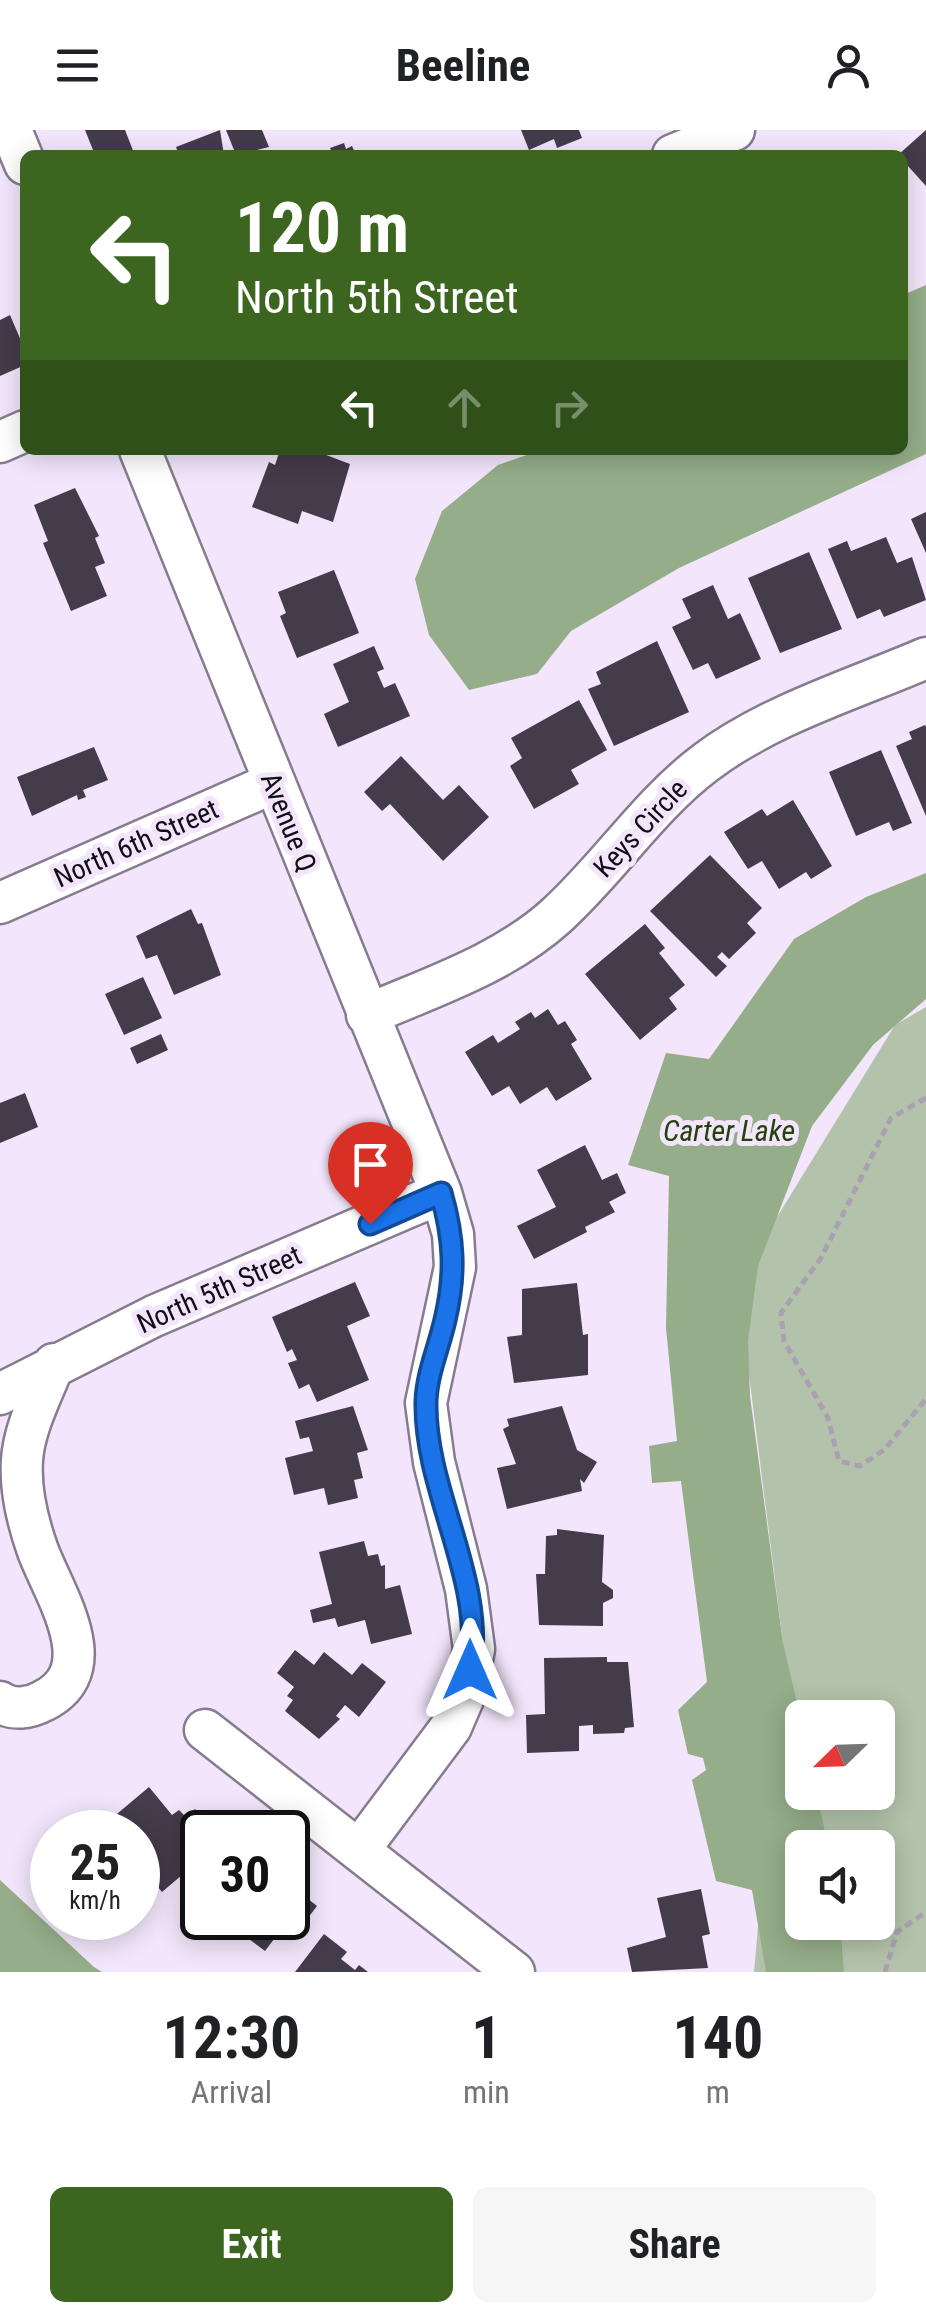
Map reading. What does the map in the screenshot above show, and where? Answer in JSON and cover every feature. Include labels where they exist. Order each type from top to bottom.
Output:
[{"type":"street","points":[[685,150],[734,130]]},
{"type":"street","name":"Avenue Q","points":[[142,455],[441,1193],[453,1234],[455,1268],[426,1403],[434,1462],[466,1589],[474,1649],[466,1692],[451,1727],[359,1850]]},
{"type":"street","name":"Keys Circle","points":[[367,1015],[477,967],[532,936],[578,894],[682,781],[720,752],[926,658]]},
{"type":"street","name":"North 6th Street","points":[[0,903],[273,783]]},
{"type":"street","name":"North 5th Street","points":[[0,1394],[154,1316],[441,1193]]},
{"type":"street","points":[[0,1702],[9,1708],[34,1706],[53,1696],[68,1680],[75,1658],[73,1636],[26,1514],[22,1458],[54,1364]]},
{"type":"street","points":[[205,1730],[514,1972]]},
{"type":"path","points":[[926,1098],[891,1118],[821,1258],[785,1302],[780,1322],[790,1353],[828,1418],[839,1461],[860,1466],[884,1450],[926,1400]]},
{"type":"path","points":[[885,1972],[897,1932],[926,1912]]},
{"type":"shaded area","points":[[926,1007],[926,1972],[754,1972],[783,1643],[749,1375],[742,1274],[895,1025]]},
{"type":"water","points":[[926,285],[926,454],[679,568],[571,631],[537,674],[469,690],[429,635],[415,579],[442,511],[498,465],[527,455],[908,455],[908,293]]},
{"type":"water","name":"Carter Lake","points":[[926,873],[926,999],[873,1045],[812,1126],[758,1266],[748,1341],[750,1396],[783,1643],[796,1700],[785,1700],[785,1810],[820,1810],[825,1830],[785,1830],[785,1940],[841,1940],[844,1972],[766,1972],[752,1890],[716,1881],[692,1780],[706,1770],[703,1758],[688,1754],[678,1710],[707,1682],[681,1481],[652,1483],[649,1446],[677,1441],[666,1328],[669,1176],[628,1165],[666,1053],[709,1059],[794,939],[866,897]]},
{"type":"water","points":[[0,1880],[30,1908],[30,1940],[65,1940],[102,1972],[0,1972]]},
{"type":"building","points":[[85,130],[125,130],[133,150],[93,150]]},
{"type":"building","points":[[220,130],[223,150],[177,150],[176,147]]},
{"type":"building","points":[[226,130],[262,130],[269,147],[257,150],[234,150]]},
{"type":"building","points":[[521,130],[579,130],[582,138],[557,148],[554,139],[529,150]]},
{"type":"building","points":[[926,130],[926,186],[908,166],[908,150],[904,150]]},
{"type":"building","points":[[344,143],[346,149],[352,146],[354,150],[331,150]]},
{"type":"building","points":[[10,315],[20,338],[20,367],[0,376],[0,320]]},
{"type":"building","points":[[278,455],[326,455],[350,464],[333,522],[302,511],[298,524],[252,507],[269,462],[275,465]]},
{"type":"building","points":[[75,488],[99,536],[95,538],[105,563],[95,567],[107,596],[71,611],[43,543],[48,541],[34,505]]},
{"type":"building","points":[[926,512],[926,553],[911,519]]},
{"type":"building","points":[[886,537],[897,563],[912,557],[926,600],[884,617],[880,609],[857,619],[828,549],[847,541],[851,551]]},
{"type":"building","points":[[809,552],[842,629],[780,653],[748,578]]},
{"type":"building","points":[[334,570],[359,633],[297,658],[280,616],[286,613],[278,592]]},
{"type":"building","points":[[713,585],[728,619],[740,613],[761,659],[716,679],[708,663],[693,670],[672,627],[691,618],[682,599]]},
{"type":"building","points":[[657,641],[689,712],[614,746],[588,689],[601,684],[596,672]]},
{"type":"building","points":[[374,646],[384,669],[377,672],[384,688],[395,683],[410,716],[338,747],[324,714],[349,702],[333,664]]},
{"type":"building","points":[[579,700],[607,750],[571,770],[579,784],[534,809],[510,766],[522,758],[511,738]]},
{"type":"building","points":[[925,725],[926,816],[896,746],[912,739],[909,732]]},
{"type":"building","points":[[94,747],[108,780],[83,790],[86,797],[78,800],[77,795],[32,816],[17,777]]},
{"type":"building","points":[[881,750],[912,823],[893,831],[889,822],[856,836],[829,772]]},
{"type":"building","points":[[401,756],[443,800],[459,785],[489,817],[443,861],[390,804],[382,811],[364,792]]},
{"type":"building","points":[[793,800],[832,866],[811,879],[806,872],[779,889],[762,861],[748,869],[724,832],[762,809],[767,816]]},
{"type":"building","points":[[710,855],[762,908],[747,923],[756,933],[729,959],[722,952],[717,957],[727,966],[716,977],[650,911]]},
{"type":"building","points":[[191,909],[198,924],[202,923],[221,975],[174,995],[157,955],[146,959],[136,936]]},
{"type":"building","points":[[645,924],[665,948],[659,953],[685,985],[669,998],[677,1009],[640,1040],[585,974]]},
{"type":"building","points":[[143,977],[162,1018],[124,1035],[105,994]]},
{"type":"building","points":[[548,1009],[558,1025],[565,1021],[577,1040],[571,1044],[592,1079],[556,1101],[547,1087],[520,1104],[509,1086],[492,1096],[465,1052],[493,1035],[498,1043],[520,1029],[515,1022],[531,1012],[535,1018]]},
{"type":"building","points":[[161,1034],[168,1050],[137,1064],[130,1048]]},
{"type":"building","points":[[25,1093],[38,1127],[0,1143],[0,1103]]},
{"type":"building","points":[[585,1145],[602,1180],[617,1173],[626,1193],[609,1202],[615,1212],[585,1227],[587,1232],[534,1259],[517,1226],[556,1207],[537,1170]]},
{"type":"building","points":[[355,1282],[370,1316],[347,1326],[369,1380],[317,1402],[309,1384],[299,1389],[288,1363],[297,1360],[292,1349],[287,1352],[272,1317]]},
{"type":"building","points":[[577,1283],[583,1335],[588,1334],[588,1375],[514,1383],[507,1337],[522,1335],[522,1289]]},
{"type":"building","points":[[353,1406],[368,1450],[357,1453],[363,1478],[354,1480],[358,1498],[328,1505],[324,1488],[294,1495],[285,1458],[313,1451],[309,1437],[300,1439],[295,1421]]},
{"type":"building","points":[[562,1406],[577,1450],[597,1462],[584,1483],[580,1479],[582,1491],[507,1509],[497,1468],[516,1464],[503,1429],[509,1426],[507,1419]]},
{"type":"building","points":[[557,1529],[604,1535],[602,1582],[613,1590],[613,1598],[603,1603],[603,1626],[539,1625],[536,1574],[545,1574],[546,1536],[557,1535]]},
{"type":"building","points":[[364,1541],[368,1556],[378,1554],[381,1566],[385,1565],[385,1589],[400,1585],[412,1634],[371,1644],[365,1620],[338,1627],[335,1618],[313,1623],[310,1610],[332,1604],[319,1552]]},
{"type":"building","points":[[295,1650],[314,1665],[324,1652],[352,1675],[362,1663],[386,1682],[359,1717],[345,1705],[336,1716],[340,1719],[319,1739],[285,1711],[293,1700],[287,1696],[294,1687],[277,1673]]},
{"type":"building","points":[[607,1657],[607,1662],[628,1662],[634,1727],[625,1728],[624,1733],[593,1734],[593,1725],[579,1726],[579,1751],[527,1753],[526,1715],[545,1714],[544,1658]]},
{"type":"building","points":[[149,1787],[172,1815],[180,1811],[180,1877],[162,1892],[160,1810],[122,1810]]},
{"type":"building","points":[[701,1889],[710,1934],[702,1936],[708,1968],[632,1972],[627,1948],[666,1937],[657,1898]]},
{"type":"building","points":[[324,1934],[347,1952],[341,1959],[355,1970],[359,1965],[368,1972],[295,1972]]},
{"type":"building","points":[[250,1940],[273,1940],[265,1951]]},
{"type":"route","points":[[370,1224],[441,1193],[453,1234],[455,1268],[430,1370],[426,1403],[434,1462],[466,1589],[474,1649],[470,1670]]}]
